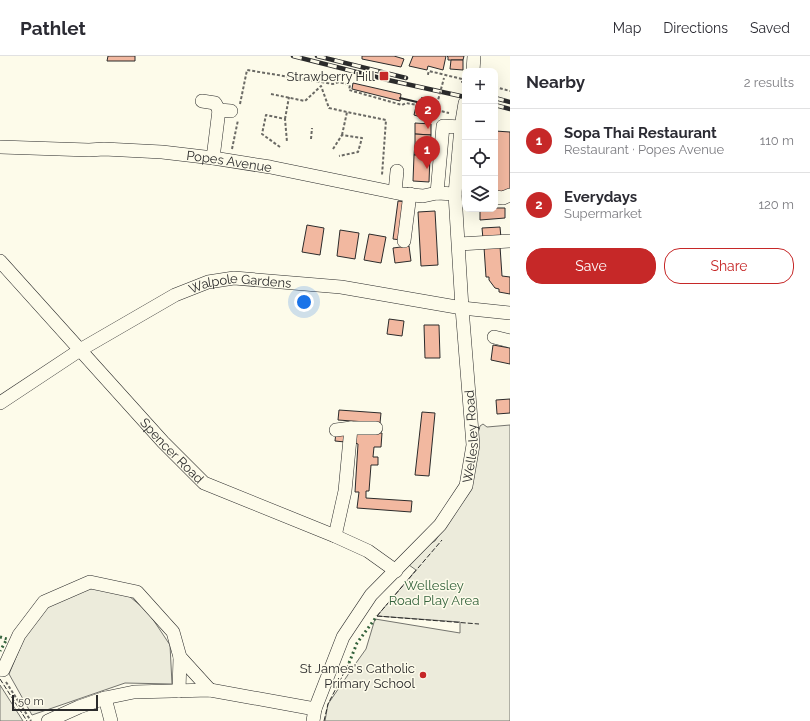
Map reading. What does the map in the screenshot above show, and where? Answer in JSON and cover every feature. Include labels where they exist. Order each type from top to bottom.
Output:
[{"type":"street","points":[[473,68],[474,56]]},
{"type":"street","points":[[202,101],[215,103],[232,111],[213,158]]},
{"type":"street","name":"Wellesley Road","points":[[314,715],[343,637],[371,595],[440,525],[466,486],[473,445],[462,308],[459,244],[461,122],[465,104]]},
{"type":"street","points":[[437,193],[443,126],[461,122]]},
{"type":"street","name":"Popes Avenue","points":[[0,147],[89,150],[104,149],[162,152],[230,160],[395,192],[423,196],[437,193],[459,196]]},
{"type":"street","points":[[395,192],[397,171]]},
{"type":"street","points":[[404,240],[410,194]]},
{"type":"street","points":[[498,198],[504,198],[510,195]]},
{"type":"street","points":[[459,244],[510,241]]},
{"type":"street","name":"Spencer Road","points":[[0,261],[163,442],[204,483],[335,536],[368,551],[396,571]]},
{"type":"street","name":"Walpole Gardens","points":[[0,404],[80,350],[175,295],[208,282],[234,278],[341,288],[462,308],[510,313]]},
{"type":"street","points":[[494,337],[510,340]]},
{"type":"street","points":[[335,536],[345,491],[351,428]]},
{"type":"street","points":[[336,430],[351,428],[376,428]]},
{"type":"street","points":[[3,670],[19,635],[44,602],[90,582],[138,592],[173,632],[180,658],[179,691]]},
{"type":"street","points":[[180,658],[210,690]]},
{"type":"street","points":[[48,721],[79,707],[105,698],[134,692],[210,690],[314,715]]},
{"type":"street","points":[[105,698],[111,721]]},
{"type":"path","points":[[230,160],[232,111],[247,70],[333,84],[339,82],[350,85],[349,90],[402,105],[406,103],[417,105]]},
{"type":"path","points":[[429,74],[429,71],[462,79]]},
{"type":"path","points":[[437,104],[444,78]]},
{"type":"path","points":[[271,94],[305,101],[321,86],[329,108],[386,120],[382,175]]},
{"type":"path","points":[[498,88],[510,91]]},
{"type":"path","points":[[287,142],[285,119],[288,97]]},
{"type":"path","points":[[422,97],[422,102]]},
{"type":"path","points":[[432,109],[461,122]]},
{"type":"path","points":[[333,149],[342,135],[347,112]]},
{"type":"path","points":[[280,147],[262,134],[266,115],[285,119]]},
{"type":"path","points":[[311,139],[312,128]]},
{"type":"path","points":[[339,156],[358,152],[362,138],[342,135]]},
{"type":"path","points":[[380,152],[383,155]]},
{"type":"path","points":[[3,670],[6,683],[31,721]]},
{"type":"green space","name":"Wellesley Road Play Area","points":[[483,424],[487,427],[510,425],[510,721],[325,721],[328,704],[366,649],[375,619],[460,633],[460,622],[377,616],[416,570],[409,565],[422,548],[435,541],[469,490],[477,437],[480,426]]},
{"type":"green space","points":[[89,587],[129,596],[148,612],[170,645],[172,684],[125,683],[32,715],[9,674],[27,631],[50,604]]},
{"type":"green space","points":[[0,685],[23,721],[0,721]]},
{"type":"building","points":[[108,56],[135,56],[135,61],[107,61]]},
{"type":"building","points":[[362,56],[394,56],[404,59],[401,67],[362,59]]},
{"type":"building","points":[[413,56],[446,56],[443,70],[428,66],[427,70],[409,66]]},
{"type":"building","points":[[447,56],[464,56],[463,60],[448,60]]},
{"type":"building","points":[[451,60],[463,60],[462,70],[450,69]]},
{"type":"building","points":[[353,83],[401,94],[400,101],[352,89]]},
{"type":"building","points":[[417,102],[432,106],[431,120],[414,115]]},
{"type":"building","points":[[415,123],[431,124],[431,135],[415,134]]},
{"type":"building","points":[[498,131],[510,132],[510,193],[498,193]]},
{"type":"building","points":[[415,134],[431,135],[430,145],[415,144]]},
{"type":"building","points":[[415,144],[430,145],[430,155],[414,155]]},
{"type":"building","points":[[414,155],[430,155],[429,182],[413,181]]},
{"type":"building","points":[[398,201],[407,202],[401,240],[393,239]]},
{"type":"building","points":[[498,208],[505,208],[505,218],[480,220],[480,212],[498,212]]},
{"type":"building","points":[[435,211],[438,265],[421,266],[418,212]]},
{"type":"building","points":[[307,225],[324,228],[320,255],[302,252]]},
{"type":"building","points":[[500,227],[501,238],[483,239],[482,228]]},
{"type":"building","points":[[340,230],[359,233],[355,259],[337,256]]},
{"type":"building","points":[[369,234],[386,237],[381,263],[364,260]]},
{"type":"building","points":[[409,246],[411,261],[395,263],[393,248]]},
{"type":"building","points":[[500,246],[502,276],[510,277],[510,294],[499,292],[499,289],[495,288],[489,280],[489,277],[486,277],[484,247]]},
{"type":"building","points":[[389,319],[404,321],[402,336],[387,334]]},
{"type":"building","points":[[424,325],[439,325],[440,358],[425,358]]},
{"type":"building","points":[[493,345],[510,348],[510,364],[491,360]]},
{"type":"building","points":[[510,399],[510,413],[497,414],[496,400]]},
{"type":"building","points":[[339,410],[381,413],[380,423],[338,420]]},
{"type":"building","points":[[422,412],[435,413],[429,476],[415,475]]},
{"type":"building","points":[[356,431],[382,433],[381,447],[374,447],[373,457],[378,457],[378,465],[371,465],[369,491],[366,491],[366,498],[412,501],[411,512],[357,508],[359,492],[355,492],[358,444],[355,443]]},
{"type":"building","points":[[336,432],[346,433],[345,442],[335,441]]},
{"type":"railway","points":[[293,56],[388,80],[462,96]]},
{"type":"railway","points":[[317,56],[406,78]]},
{"type":"railway","points":[[498,99],[510,102]]},
{"type":"railway","points":[[498,106],[510,109]]},
{"type":"hedge","points":[[349,663],[357,643],[377,616]]},
{"type":"hedge","points":[[0,637],[7,639],[0,651]]},
{"type":"fence","points":[[377,616],[442,540]]},
{"type":"fence","points":[[377,616],[479,624]]},
{"type":"fence","points":[[324,721],[328,704],[349,663]]},
{"type":"fence","points":[[0,679],[27,721]]},
{"type":"wall","points":[[400,98],[417,102]]},
{"type":"place","name":"Strawberry Hill","points":[[384,76]]},
{"type":"place","name":"Everydays","points":[[428,129]]},
{"type":"place","name":"Sopa Thai Restaurant","points":[[427,169]]},
{"type":"place","name":"St James's Catholic Primary School","points":[[423,675]]}]
